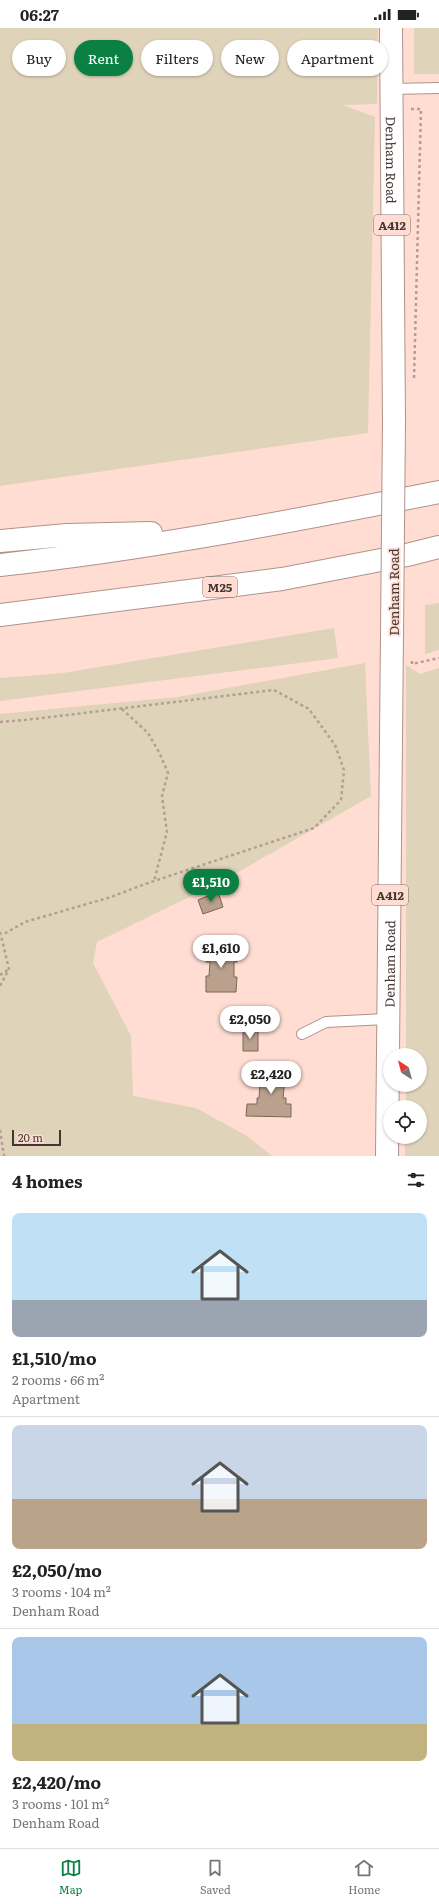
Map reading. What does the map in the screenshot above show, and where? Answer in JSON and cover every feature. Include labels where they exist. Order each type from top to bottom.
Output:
[{"type":"main road","name":"Denham Road","points":[[387,1156],[387,1019],[394,422],[391,28]]},
{"type":"main road","points":[[0,564],[66,558],[241,531],[439,492]]},
{"type":"main road","points":[[0,541],[67,535],[241,531]]},
{"type":"main road","name":"M25","points":[[0,615],[282,579],[407,555],[439,547]]},
{"type":"lane","points":[[391,89],[439,88]]},
{"type":"lane","points":[[302,1034],[326,1022],[387,1019]]},
{"type":"path","points":[[412,657],[412,664],[439,658]]},
{"type":"path","points":[[0,722],[274,690],[309,709],[335,745],[344,770],[341,800],[314,828],[154,881],[112,897],[25,922],[1,933],[9,969],[0,986]]},
{"type":"path","points":[[122,708],[148,733],[168,773],[162,796],[167,832],[154,881]]},
{"type":"path","points":[[0,975],[9,969]]},
{"type":"path","points":[[0,1130],[4,1156]]},
{"type":"shaded area","points":[[0,28],[378,28],[378,40],[287,40],[287,76],[377,76],[377,104],[343,105],[375,117],[368,433],[0,486]]},
{"type":"shaded area","points":[[414,28],[439,28],[439,74],[414,74]]},
{"type":"shaded area","points":[[439,603],[439,650],[425,654],[425,605]]},
{"type":"shaded area","points":[[334,628],[338,658],[0,701],[0,678],[63,673]]},
{"type":"shaded area","points":[[365,663],[371,796],[228,878],[97,942],[93,963],[131,1036],[133,1096],[196,1108],[247,1136],[272,1156],[0,1156],[0,714],[178,697]]},
{"type":"shaded area","points":[[406,665],[420,674],[439,668],[439,1156],[405,1156],[405,1144],[427,1144],[427,1100],[406,1100],[406,1092],[427,1092],[427,1048],[406,1048]]},
{"type":"building","points":[[218,892],[223,907],[203,914],[198,900]]},
{"type":"building","points":[[206,945],[237,946],[237,962],[234,962],[234,977],[237,977],[236,992],[206,992],[206,976],[209,976],[210,962],[206,962]]},
{"type":"building","points":[[243,1030],[258,1030],[258,1051],[243,1051]]},
{"type":"building","points":[[257,1068],[286,1068],[283,1098],[286,1098],[286,1104],[291,1104],[291,1117],[246,1116],[247,1104],[257,1104],[257,1098],[259,1098],[260,1084],[257,1084]]}]
